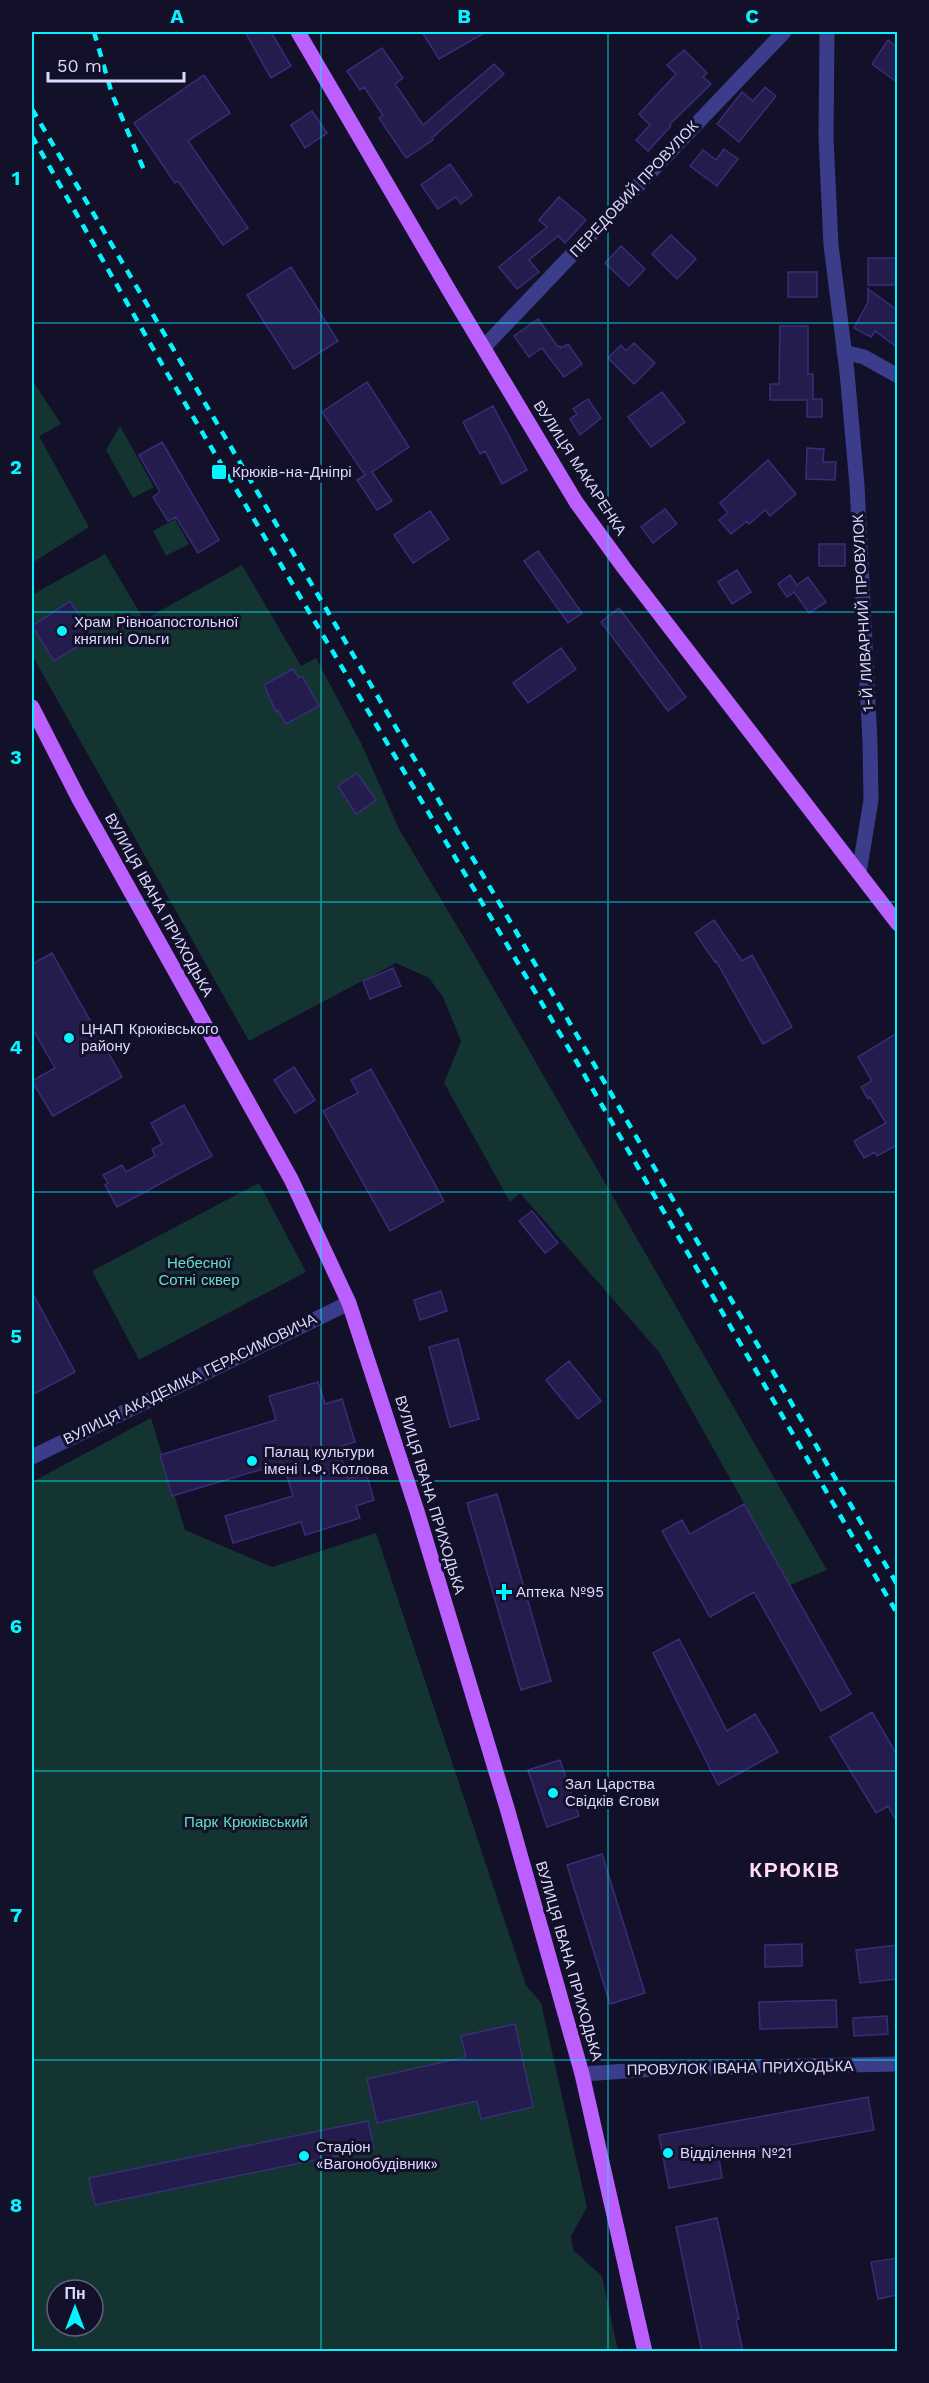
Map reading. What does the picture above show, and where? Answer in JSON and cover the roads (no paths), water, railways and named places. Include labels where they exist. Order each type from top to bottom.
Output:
[{"type":"main road","name":"ВУЛИЦЯ МАКАРЕНКА","points":[[298,32],[576,502],[897,924]]},
{"type":"main road","name":"ВУЛИЦЯ ІВАНА ПРИХОДЬКА","points":[[32,707],[79,799],[291,1179],[349,1303],[413,1500],[484,1732],[582,2074],[645,2352]]},
{"type":"street","name":"ПЕРЕДОВИЙ ПРОВУЛОК","points":[[484,346],[784,32]]},
{"type":"street","name":"1-Й ЛИВАРНИЙ ПРОВУЛОК","points":[[827,32],[826,138],[831,245],[857,485],[871,754],[871,800],[859,873]]},
{"type":"street","points":[[844,352],[864,357],[897,376]]},
{"type":"street","name":"ВУЛИЦЯ АКАДЕМІКА ГЕРАСИМОВИЧА","points":[[32,1457],[349,1303]]},
{"type":"street","name":"ПРОВУЛОК ІВАНА ПРИХОДЬКА","points":[[582,2074],[658,2069],[897,2064]]},
{"type":"railway","points":[[94,32],[112,94],[144,170]]},
{"type":"railway","points":[[32,109],[898,1586]]},
{"type":"railway","points":[[32,136],[167,373],[578,1064],[898,1615]]},
{"type":"place","name":"Крюків-на-Дніпрі","points":[[219,472]]},
{"type":"place","name":"Храм Рівноапостольної княгині Ольги","points":[[62,631]]},
{"type":"place","name":"ЦНАП Крюківського району","points":[[69,1038]]},
{"type":"place","name":"Палац культури імені І.Ф. Котлова","points":[[252,1461]]},
{"type":"place","name":"Аптека №95","points":[[504,1592]]},
{"type":"place","name":"Зал Царства Свідків Єгови","points":[[553,1793]]},
{"type":"place","name":"Відділення №21","points":[[668,2153]]},
{"type":"place","name":"Стадіон «Вагонобудівник»","points":[[304,2156]]},
{"type":"district","name":"КРЮКІВ","points":[[795,1870]]},
{"type":"park label","name":"Небесної Сотні сквер","points":[[199,1272]]},
{"type":"park label","name":"Парк Крюківський","points":[[246,1822]]}]
